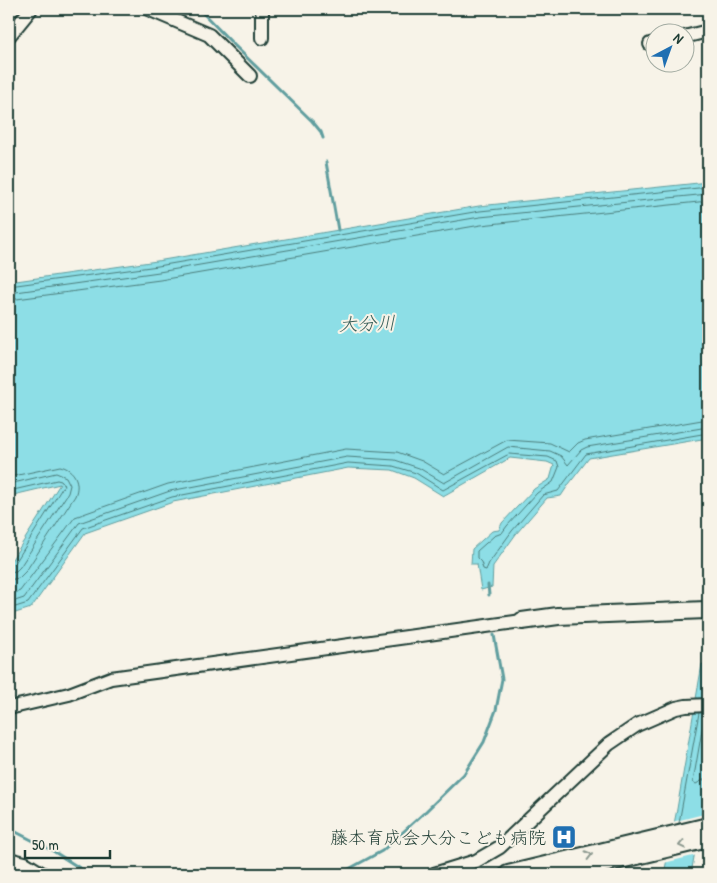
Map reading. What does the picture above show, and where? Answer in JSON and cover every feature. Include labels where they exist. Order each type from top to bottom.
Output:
[{"type":"street","points":[[9,36],[31,9]]},
{"type":"street","points":[[148,9],[209,36],[250,76]]},
{"type":"street","points":[[262,9],[262,38]]},
{"type":"street","points":[[694,34],[708,31]]},
{"type":"street","points":[[9,708],[69,694],[112,678],[558,616],[707,610]]},
{"type":"street","points":[[434,874],[476,861],[500,847],[594,757],[637,725],[676,708],[708,705]]},
{"type":"street","points":[[508,874],[708,835]]},
{"type":"street","points":[[562,874],[660,844]]},
{"type":"street","points":[[9,859],[25,863],[43,874]]},
{"type":"water","name":"大分川","points":[[708,182],[708,438],[589,458],[561,496],[547,498],[516,534],[493,566],[492,587],[481,590],[477,564],[471,564],[472,549],[492,531],[499,530],[502,523],[534,489],[550,479],[554,465],[547,462],[510,458],[443,496],[414,478],[392,470],[348,468],[173,502],[85,533],[31,608],[9,615],[9,564],[60,484],[9,496],[9,282],[157,261],[479,206]]},
{"type":"water","points":[[702,664],[708,666],[708,778],[691,874],[664,874],[677,809]]},
{"type":"pier","points":[[704,814],[697,855],[664,863],[672,822]]},
{"type":"waterway","points":[[199,9],[312,121],[321,132],[323,138]]},
{"type":"waterway","points":[[326,162],[338,230]]},
{"type":"waterway","points":[[488,585],[489,595]]},
{"type":"waterway","points":[[331,874],[347,870],[382,851],[464,774],[484,742],[496,710],[502,679],[494,635]]},
{"type":"waterway","points":[[9,833],[16,832],[53,851],[89,874]]},
{"type":"place","name":"藤本育成会大分こども病院","points":[[564,837]]}]
